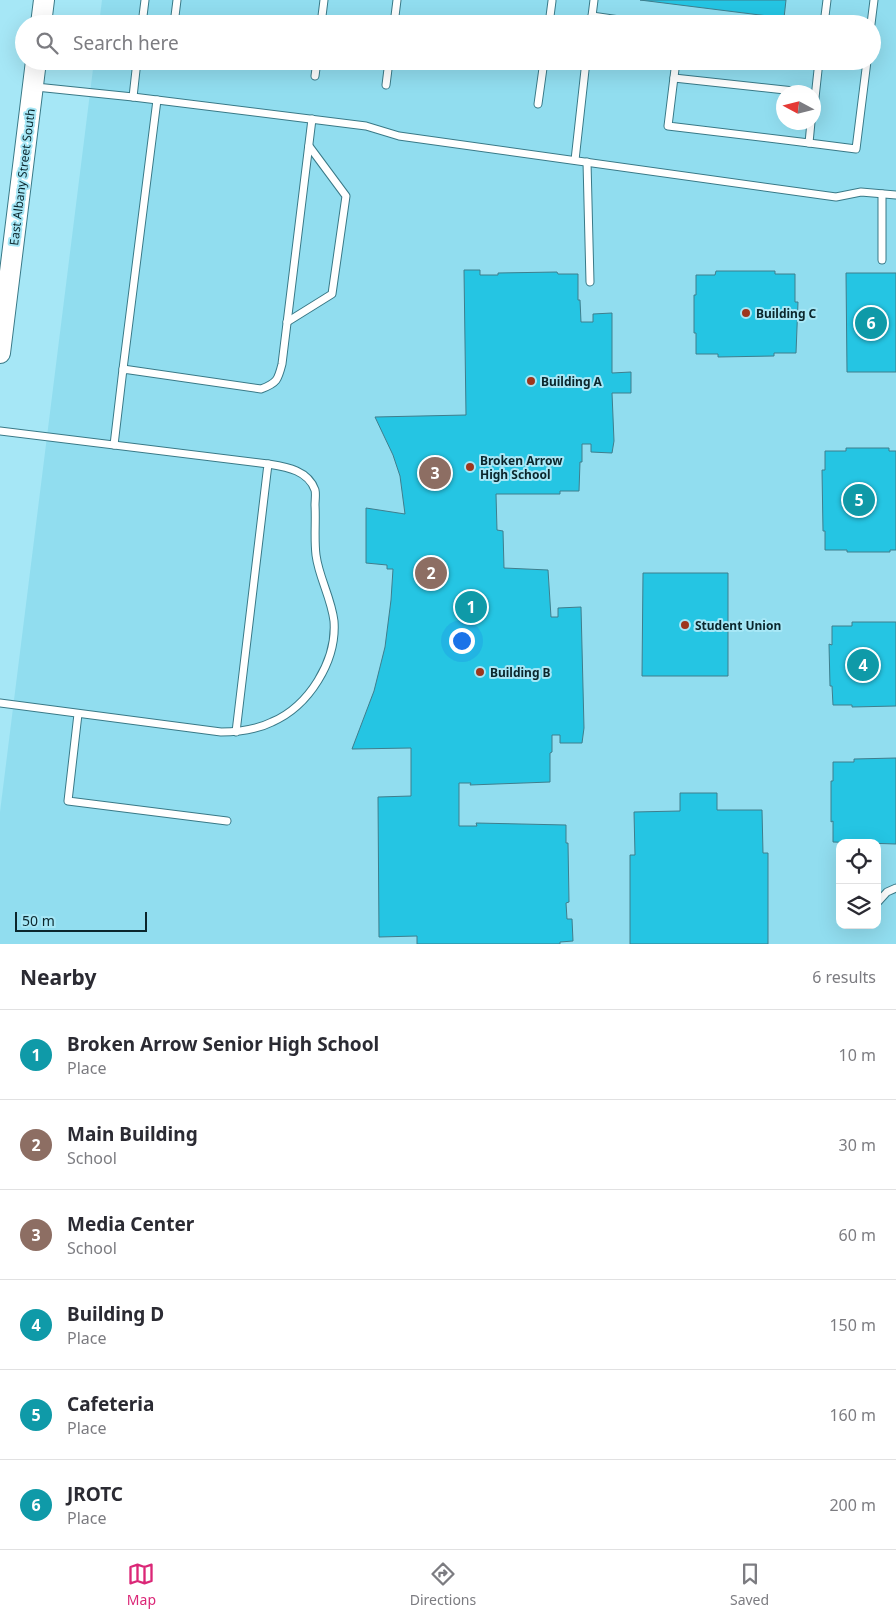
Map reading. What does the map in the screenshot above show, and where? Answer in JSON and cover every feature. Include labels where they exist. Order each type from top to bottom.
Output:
[{"type":"street","points":[[42,15],[44,0]]},
{"type":"street","name":"East Albany Street South","points":[[0,353],[35,70]]},
{"type":"lane","points":[[143,15],[145,0]]},
{"type":"lane","points":[[175,15],[177,0]]},
{"type":"lane","points":[[322,15],[324,0]]},
{"type":"lane","points":[[395,15],[397,0]]},
{"type":"lane","points":[[592,15],[594,0]]},
{"type":"lane","points":[[825,15],[827,0]]},
{"type":"lane","points":[[872,15],[874,0]]},
{"type":"lane","points":[[550,15],[552,1]]},
{"type":"lane","points":[[133,97],[136,70]]},
{"type":"lane","points":[[315,76],[316,70]]},
{"type":"lane","points":[[386,85],[388,70]]},
{"type":"lane","points":[[538,104],[543,70]]},
{"type":"lane","points":[[574,160],[585,70]]},
{"type":"lane","points":[[675,70],[668,126],[856,149],[866,70]]},
{"type":"lane","points":[[815,85],[818,70]]},
{"type":"lane","points":[[674,78],[776,89]]},
{"type":"lane","points":[[33,87],[133,97],[366,126],[399,136],[836,197],[861,192],[896,196]]},
{"type":"lane","points":[[114,445],[157,100]]},
{"type":"lane","points":[[123,369],[261,389],[272,385],[278,378],[282,364],[312,119]]},
{"type":"lane","points":[[809,143],[811,130]]},
{"type":"lane","points":[[287,322],[332,294],[346,196],[309,146]]},
{"type":"lane","points":[[587,162],[590,282]]},
{"type":"lane","points":[[882,194],[882,260]]},
{"type":"lane","points":[[0,431],[290,467],[304,475],[315,490],[314,541],[318,568],[329,596],[334,622],[328,662],[313,689],[293,710],[274,722],[252,730],[221,732],[0,703]]},
{"type":"lane","points":[[236,732],[268,464]]},
{"type":"lane","points":[[78,714],[68,800],[227,821]]},
{"type":"lane","points":[[881,899],[887,892],[896,888]]},
{"type":"shaded area","name":"Broken Arrow High School","points":[[102,0],[896,0],[896,944],[0,944],[0,812],[93,70],[881,70],[881,15],[100,15]]},
{"type":"building","points":[[640,0],[786,0],[784,15],[760,15]]},
{"type":"building","points":[[464,270],[480,270],[480,275],[557,272],[558,274],[578,274],[578,300],[580,300],[581,322],[593,322],[593,314],[612,313],[612,373],[631,372],[631,393],[612,393],[614,441],[612,453],[591,452],[591,444],[582,444],[579,491],[560,491],[560,494],[496,494],[497,530],[503,531],[504,568],[548,570],[551,617],[558,617],[558,608],[581,607],[584,728],[582,743],[560,743],[560,735],[552,735],[550,782],[470,785],[471,783],[459,783],[459,826],[477,826],[476,823],[566,825],[569,902],[566,903],[567,919],[572,919],[573,941],[560,942],[560,944],[417,944],[417,936],[379,937],[378,797],[411,796],[411,748],[352,749],[374,691],[385,647],[393,569],[387,569],[387,565],[366,563],[366,508],[405,514],[400,476],[393,455],[375,417],[466,415]]},
{"type":"building","name":"Building C","points":[[716,271],[775,271],[775,274],[795,274],[795,302],[798,302],[796,353],[774,353],[774,356],[718,357],[718,354],[696,354],[694,295],[696,295],[696,275],[715,275]]},
{"type":"building","points":[[846,273],[896,273],[896,372],[847,372]]},
{"type":"building","points":[[846,448],[889,448],[889,451],[896,451],[896,550],[890,550],[890,552],[847,552],[847,550],[825,550],[822,470],[825,470],[825,451],[846,451]]},
{"type":"building","name":"Student Union","points":[[643,573],[728,573],[728,676],[642,676]]},
{"type":"building","points":[[852,622],[896,622],[896,706],[852,707],[852,705],[833,705],[832,686],[830,686],[829,644],[832,645],[832,626],[852,626]]},
{"type":"building","points":[[896,758],[896,844],[881,844],[881,839],[836,839],[836,842],[833,842],[831,781],[833,781],[833,762],[854,762],[854,759]]},
{"type":"building","points":[[680,793],[717,793],[717,810],[762,810],[763,853],[768,853],[768,944],[630,944],[630,855],[635,855],[634,812],[680,811]]},
{"type":"place","name":"Building C","points":[[746,313]]},
{"type":"place","name":"JROTC","points":[[871,323]]},
{"type":"place","name":"Building A","points":[[531,381]]},
{"type":"place","name":"Broken Arrow High School","points":[[470,467]]},
{"type":"place","name":"Media Center","points":[[435,473]]},
{"type":"place","name":"Cafeteria","points":[[859,500]]},
{"type":"place","name":"Main Building","points":[[431,573]]},
{"type":"place","name":"Broken Arrow Senior High School","points":[[471,607]]},
{"type":"place","name":"Student Union","points":[[685,625]]},
{"type":"place","name":"Building D","points":[[863,665]]},
{"type":"place","name":"Building B","points":[[480,672]]}]
